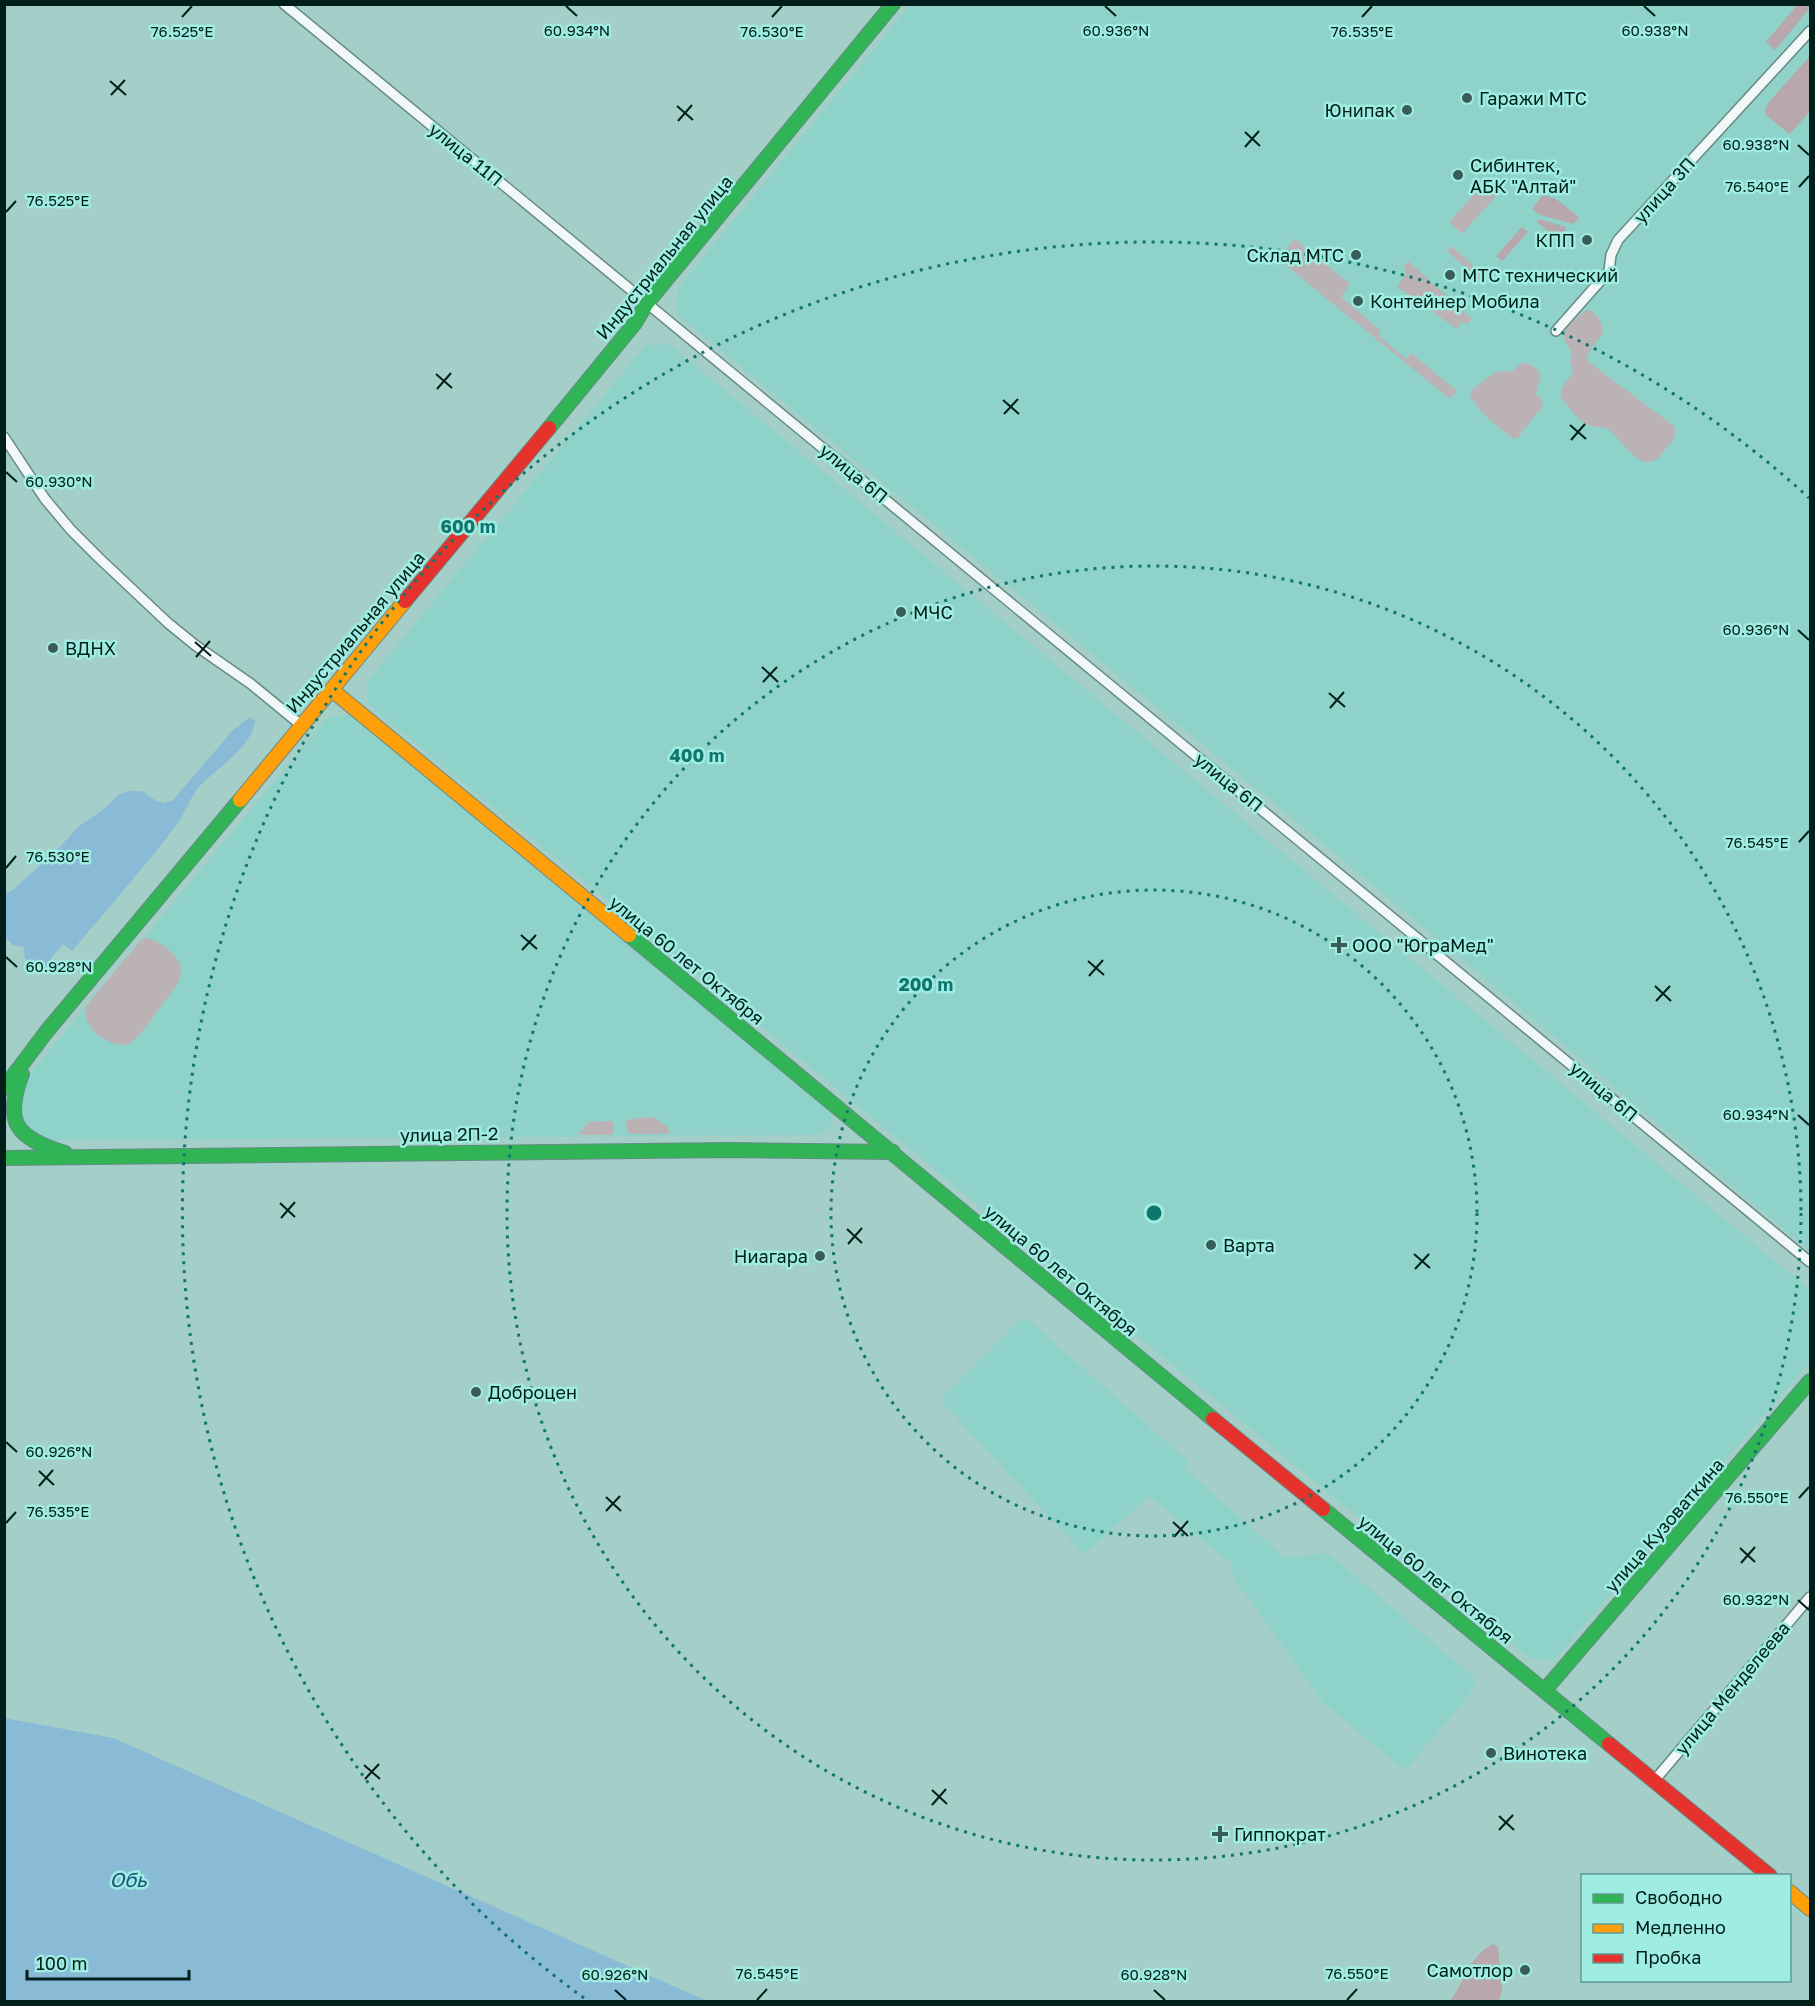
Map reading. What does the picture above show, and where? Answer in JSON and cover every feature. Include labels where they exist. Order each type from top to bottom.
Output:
[{"type":"main road","name":"Индустриальная улица","points":[[4,1088],[47,1031],[635,323],[647,303],[893,4]]},
{"type":"main road","name":"улица 60 лет Октября","points":[[332,690],[893,1152],[1118,1341],[1769,1874]]},
{"type":"main road","points":[[4,1080],[47,1031]]},
{"type":"main road","points":[[47,1031],[15,1086],[11,1111],[14,1123],[29,1140],[42,1147],[83,1158]]},
{"type":"main road","name":"улица 2П-2","points":[[4,1158],[535,1151],[893,1152]]},
{"type":"main road","name":"улица Кузоваткина","points":[[1544,1691],[1810,1382]]},
{"type":"main road","points":[[1791,1893],[1810,1909]]},
{"type":"street","name":"улица 11П","points":[[284,4],[647,303]]},
{"type":"street","name":"улица 3П","points":[[1556,331],[1609,272],[1611,255],[1618,240],[1810,31]]},
{"type":"street","name":"улица 6П","points":[[647,303],[1810,1262]]},
{"type":"street","points":[[4,437],[45,499],[99,558],[168,623],[302,725]]},
{"type":"street","name":"улица Менделеева","points":[[1654,1781],[1810,1597]]},
{"type":"shaded area","points":[[910,5],[1810,5],[1810,1251],[1329,848],[679,316],[676,303],[679,287]]},
{"type":"shaded area","points":[[1797,5],[1810,5],[1810,8],[1775,50],[1766,42]]},
{"type":"shaded area","points":[[1810,56],[1810,111],[1791,133],[1788,133],[1766,115],[1765,110],[1768,103]]},
{"type":"shaded area","points":[[1483,184],[1496,196],[1462,234],[1449,222]]},
{"type":"shaded area","points":[[1543,195],[1556,199],[1579,217],[1574,224],[1540,215],[1532,209]]},
{"type":"shaded area","points":[[1539,219],[1566,227],[1566,233],[1560,241],[1537,222]]},
{"type":"shaded area","points":[[1522,227],[1528,232],[1502,261],[1496,256]]},
{"type":"shaded area","points":[[1295,239],[1350,284],[1341,297],[1381,331],[1378,335],[1406,359],[1411,353],[1457,391],[1450,399],[1278,259]]},
{"type":"shaded area","points":[[1452,246],[1486,278],[1482,282],[1447,251]]},
{"type":"shaded area","points":[[1408,261],[1472,319],[1468,324],[1461,322],[1457,329],[1397,287],[1406,274],[1404,266]]},
{"type":"shaded area","points":[[1587,310],[1598,318],[1603,332],[1586,357],[1590,363],[1674,426],[1673,439],[1652,462],[1644,462],[1637,458],[1607,429],[1584,422],[1560,396],[1562,388],[1573,372],[1570,361],[1572,354],[1564,336],[1573,322]]},
{"type":"shaded area","points":[[669,344],[1810,1290],[1810,1361],[1554,1660],[1530,1658],[367,703],[367,682],[646,345]]},
{"type":"shaded area","points":[[1524,362],[1536,368],[1541,375],[1536,394],[1543,406],[1514,439],[1490,420],[1470,397],[1472,390],[1489,376],[1496,372],[1512,371]]},
{"type":"shaded area","points":[[350,715],[827,1107],[832,1115],[832,1124],[826,1131],[816,1135],[51,1140],[40,1137],[29,1129],[22,1121],[18,1111],[22,1088],[29,1075],[328,718]]},
{"type":"shaded area","points":[[146,938],[163,945],[173,954],[180,965],[180,978],[138,1037],[127,1045],[103,1039],[87,1022],[86,1006],[141,940]]},
{"type":"shaded area","points":[[653,1117],[668,1127],[669,1134],[630,1134],[627,1131],[626,1123],[629,1119]]},
{"type":"shaded area","points":[[610,1121],[614,1124],[614,1131],[611,1135],[578,1135],[589,1122]]},
{"type":"shaded area","points":[[1024,1316],[1189,1462],[1183,1467],[1285,1558],[1328,1553],[1478,1681],[1465,1700],[1405,1771],[1324,1703],[1233,1577],[1232,1564],[1150,1496],[1084,1554],[940,1400]]},
{"type":"shaded area","points":[[1493,1944],[1498,1947],[1502,1991],[1499,2001],[1450,2001],[1478,1955]]},
{"type":"water","points":[[250,717],[255,721],[247,740],[199,787],[178,823],[72,951],[63,944],[51,958],[57,964],[55,971],[42,972],[30,966],[25,958],[24,947],[13,945],[5,937],[5,894],[13,890],[59,848],[78,827],[104,809],[117,796],[128,791],[142,791],[156,801],[164,803],[173,800],[233,730]]},
{"type":"water","name":"Обь","points":[[4,1718],[113,1738],[707,2001],[5,2001]]},
{"type":"traffic: fast","points":[[549,428],[635,323],[647,303],[893,4]]},
{"type":"traffic: fast","points":[[4,1088],[47,1031],[240,800]]},
{"type":"traffic: fast","points":[[629,935],[1213,1419]]},
{"type":"traffic: fast","points":[[22,1074],[14,1105],[18,1127],[35,1141],[65,1153]]},
{"type":"traffic: fast","points":[[4,1158],[730,1150],[893,1152]]},
{"type":"traffic: fast","points":[[1544,1691],[1810,1381]]},
{"type":"traffic: fast","points":[[1323,1509],[1609,1744]]},
{"type":"traffic: slow","points":[[240,800],[405,601]]},
{"type":"traffic: slow","points":[[332,690],[629,935]]},
{"type":"traffic: slow","points":[[1791,1893],[1810,1909]]},
{"type":"traffic: jam","points":[[405,601],[549,428]]},
{"type":"traffic: jam","points":[[1213,1419],[1323,1509]]},
{"type":"traffic: jam","points":[[1609,1744],[1768,1874]]},
{"type":"place","name":"Гаражи МТС","points":[[1467,98]]},
{"type":"place","name":"Юнипак","points":[[1407,110]]},
{"type":"place","name":"Сибинтек, АБК \"Алтай\"","points":[[1458,175]]},
{"type":"place","name":"КПП","points":[[1587,240]]},
{"type":"place","name":"Склад МТС","points":[[1356,255]]},
{"type":"place","name":"МТС технический","points":[[1450,275]]},
{"type":"place","name":"Контейнер Мобила","points":[[1358,301]]},
{"type":"place","name":"МЧС","points":[[901,612]]},
{"type":"place","name":"ВДНХ","points":[[53,648]]},
{"type":"place","name":"ООО \"ЮграМед\"","points":[[1339,945]]},
{"type":"place","name":"Варта","points":[[1211,1245]]},
{"type":"place","name":"Ниагара","points":[[820,1256]]},
{"type":"place","name":"Доброцен","points":[[476,1392]]},
{"type":"place","name":"Винотека","points":[[1491,1753]]},
{"type":"place","name":"Гиппократ","points":[[1220,1834]]},
{"type":"place","name":"Самотлор","points":[[1525,1970]]}]
